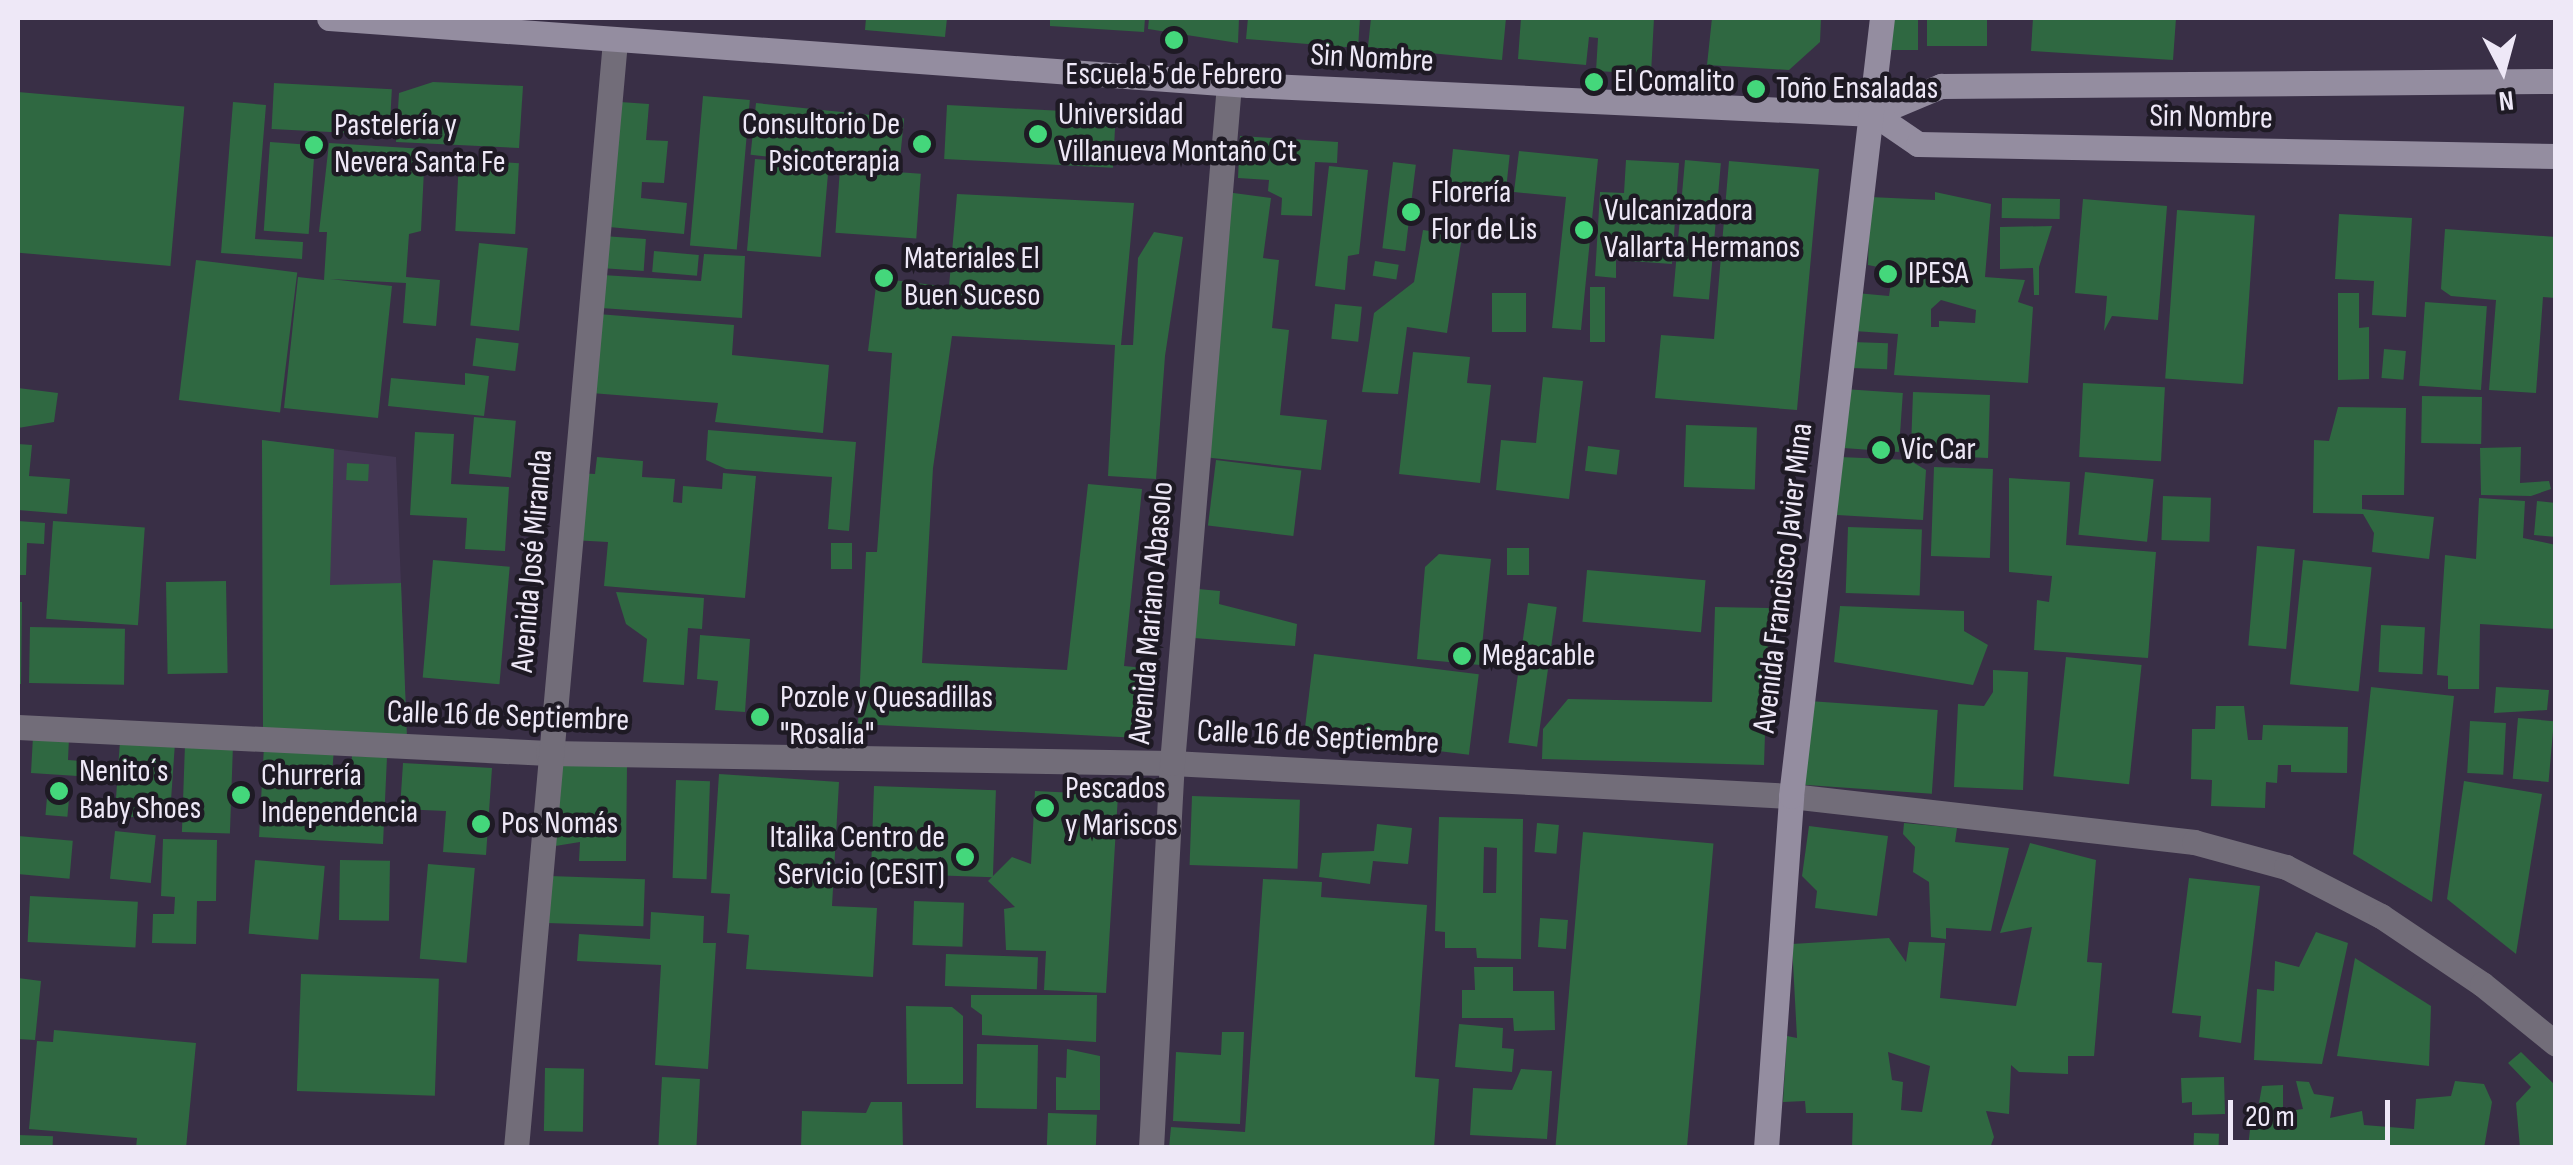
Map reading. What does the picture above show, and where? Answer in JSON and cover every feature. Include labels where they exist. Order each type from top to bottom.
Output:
[{"type":"main road","name":"Sin Nombre","points":[[329,18],[1228,84],[1874,114],[1941,86],[2556,81]]},
{"type":"main road","name":"Avenida Francisco Javier Mina","points":[[1766,1148],[1791,796],[1874,114],[1882,18]]},
{"type":"main road","name":"Sin Nombre","points":[[1874,114],[1918,144],[2556,156]]},
{"type":"street","name":"Avenida José Miranda","points":[[516,1148],[548,753],[615,41]]},
{"type":"street","name":"Avenida Mariano Abasolo","points":[[1151,1148],[1172,763],[1228,84]]},
{"type":"street","name":"Calle 16 de Septiembre","points":[[18,727],[548,753],[1172,763],[1791,796],[2194,842],[2286,867],[2381,916],[2556,1044]]},
{"type":"shaded area","points":[[262,440],[396,457],[407,739],[263,734]]},
{"type":"building","points":[[866,18],[947,18],[945,37],[865,30]]},
{"type":"building","points":[[1050,18],[1145,18],[1144,32],[1050,26]]},
{"type":"building","points":[[1149,18],[1239,18],[1238,43],[1148,29]]},
{"type":"building","points":[[1248,18],[1360,18],[1358,48],[1246,39]]},
{"type":"building","points":[[1371,18],[1506,18],[1502,60],[1368,47]]},
{"type":"building","points":[[1521,18],[1654,18],[1651,74],[1596,71],[1598,38],[1589,37],[1586,65],[1518,59]]},
{"type":"building","points":[[1712,18],[1821,18],[1820,42],[1789,70],[1707,65]]},
{"type":"building","points":[[1891,18],[1918,18],[1918,50],[1891,50]]},
{"type":"building","points":[[1927,18],[1987,18],[1987,46],[1927,46]]},
{"type":"building","points":[[2033,18],[2176,18],[2173,60],[2031,51]]},
{"type":"building","points":[[433,82],[523,86],[519,148],[396,142],[399,93]]},
{"type":"building","points":[[274,83],[392,89],[389,135],[272,129]]},
{"type":"building","points":[[18,92],[184,107],[170,266],[18,253]]},
{"type":"building","points":[[703,96],[750,100],[737,250],[690,245]]},
{"type":"building","points":[[233,102],[266,105],[255,239],[303,242],[302,259],[221,253]]},
{"type":"building","points":[[620,102],[649,104],[646,140],[668,141],[664,183],[642,182],[641,198],[687,203],[684,234],[609,227]]},
{"type":"building","points":[[756,103],[904,119],[899,170],[751,155]]},
{"type":"building","points":[[947,105],[1116,114],[1113,168],[944,159]]},
{"type":"building","points":[[1240,136],[1338,142],[1337,163],[1315,162],[1312,216],[1281,215],[1282,198],[1268,191],[1269,180],[1238,178]]},
{"type":"building","points":[[270,142],[315,145],[309,234],[264,231]]},
{"type":"building","points":[[329,143],[425,149],[421,231],[409,234],[406,277],[440,280],[436,326],[403,323],[406,283],[330,279],[392,286],[378,418],[284,408],[298,277],[324,280],[327,232],[319,232]]},
{"type":"building","points":[[1453,149],[1510,155],[1506,194],[1449,188]]},
{"type":"building","points":[[1519,151],[1598,159],[1581,330],[1552,328],[1566,197],[1514,192]]},
{"type":"building","points":[[755,159],[829,165],[821,257],[747,251]]},
{"type":"building","points":[[459,160],[519,163],[515,234],[455,231]]},
{"type":"building","points":[[1626,160],[1679,163],[1672,264],[1616,260],[1616,278],[1595,276],[1600,192],[1624,193]]},
{"type":"building","points":[[1685,160],[1721,163],[1709,300],[1673,296]]},
{"type":"building","points":[[1729,161],[1819,169],[1797,410],[1655,398],[1661,335],[1714,339]]},
{"type":"building","points":[[1393,162],[1416,165],[1405,251],[1382,248]]},
{"type":"building","points":[[1329,166],[1368,170],[1359,254],[1348,256],[1345,290],[1315,286]]},
{"type":"building","points":[[840,168],[921,174],[916,238],[835,233]]},
{"type":"building","points":[[1226,192],[1271,198],[1263,258],[1279,260],[1272,328],[1289,330],[1280,415],[1327,420],[1321,470],[1203,457]]},
{"type":"building","points":[[1935,192],[1991,204],[1985,277],[2025,280],[2018,302],[2033,307],[2028,383],[1894,375],[1898,334],[1854,331],[1856,293],[1889,296],[1893,270],[1868,265],[1870,197],[1935,200]],"holes":[[[1941,300],[1976,310],[1975,323],[1939,321],[1939,327],[1931,327],[1931,309]]]},
{"type":"building","points":[[957,194],[1134,203],[1121,345],[1133,345],[1138,258],[1154,232],[1183,237],[1165,356],[1156,479],[1108,476],[1115,345],[952,336],[933,468],[922,663],[1067,670],[1088,484],[1142,489],[1124,666],[1144,668],[1140,738],[858,724],[866,552],[877,552],[892,353],[868,351],[877,278],[949,287]]},
{"type":"building","points":[[2002,198],[2060,199],[2060,219],[2002,218]]},
{"type":"building","points":[[2083,199],[2167,206],[2158,320],[2112,316],[2104,331],[2107,296],[2075,293]]},
{"type":"building","points":[[2177,210],[2255,215],[2243,384],[2165,379]]},
{"type":"building","points":[[2339,214],[2412,218],[2406,317],[2372,315],[2374,281],[2335,279]]},
{"type":"building","points":[[2052,226],[2039,267],[2039,295],[2034,295],[2033,268],[2000,269],[2000,227]]},
{"type":"building","points":[[2445,229],[2556,237],[2556,298],[2543,297],[2536,393],[2489,390],[2496,300],[2451,296],[2441,289]]},
{"type":"building","points":[[1423,230],[1462,236],[1447,333],[1407,327],[1398,394],[1362,392],[1374,313],[1414,282]]},
{"type":"building","points":[[603,236],[646,239],[644,271],[601,268]]},
{"type":"building","points":[[479,243],[528,248],[519,331],[470,326]]},
{"type":"building","points":[[654,251],[699,255],[697,276],[652,272]]},
{"type":"building","points":[[704,254],[745,256],[742,318],[601,308],[602,275],[701,281]]},
{"type":"building","points":[[196,260],[297,272],[280,412],[179,400]]},
{"type":"building","points":[[1375,261],[1399,265],[1396,280],[1373,276]]},
{"type":"building","points":[[1590,287],[1605,287],[1605,342],[1590,342]]},
{"type":"building","points":[[1492,293],[1526,293],[1526,332],[1492,332]]},
{"type":"building","points":[[2338,293],[2359,293],[2359,328],[2369,327],[2369,379],[2338,380]]},
{"type":"building","points":[[2425,302],[2487,306],[2481,390],[2419,386]]},
{"type":"building","points":[[1335,304],[1362,307],[1358,342],[1331,339]]},
{"type":"building","points":[[598,314],[734,325],[732,355],[829,365],[823,433],[715,422],[718,403],[591,393]]},
{"type":"building","points":[[476,338],[519,343],[515,371],[473,366]]},
{"type":"building","points":[[1852,342],[1888,343],[1887,369],[1851,368]]},
{"type":"building","points":[[2384,349],[2406,351],[2403,380],[2381,378]]},
{"type":"building","points":[[1413,352],[1470,357],[1467,383],[1491,385],[1480,483],[1399,474]]},
{"type":"building","points":[[465,373],[489,376],[484,416],[388,406],[391,378],[465,385]]},
{"type":"building","points":[[1543,377],[1583,381],[1569,499],[1496,490],[1501,440],[1536,443]]},
{"type":"building","points":[[2083,383],[2165,387],[2161,461],[2079,457]]},
{"type":"building","points":[[18,388],[58,393],[54,422],[18,428]]},
{"type":"building","points":[[1844,389],[1903,393],[1899,452],[1840,448]]},
{"type":"building","points":[[1913,392],[1990,395],[1988,458],[1919,455],[1911,448]]},
{"type":"building","points":[[2422,396],[2482,397],[2481,444],[2421,443]]},
{"type":"building","points":[[2338,407],[2406,408],[2404,495],[2362,495],[2362,509],[2434,517],[2429,559],[2372,552],[2374,533],[2363,514],[2313,513],[2314,440],[2329,441]]},
{"type":"building","points":[[474,417],[516,421],[511,477],[469,474]]},
{"type":"building","points":[[1686,425],[1757,427],[1755,489],[1684,487]]},
{"type":"building","points":[[708,430],[856,442],[849,531],[828,529],[832,477],[726,469],[706,460]]},
{"type":"building","points":[[415,432],[454,434],[451,484],[509,487],[505,551],[465,549],[467,518],[410,515]]},
{"type":"building","points":[[262,440],[334,449],[330,585],[401,583],[407,739],[263,734]]},
{"type":"building","points":[[18,444],[32,445],[29,476],[70,479],[67,514],[18,510]]},
{"type":"building","points":[[1588,446],[1620,450],[1617,475],[1585,471]]},
{"type":"building","points":[[2521,447],[2520,483],[2549,481],[2551,489],[2531,496],[2481,495],[2480,448]]},
{"type":"building","points":[[597,457],[643,461],[642,477],[675,479],[673,502],[682,503],[683,486],[722,489],[723,473],[756,476],[745,598],[604,586],[608,542],[572,540],[577,473],[595,474]]},
{"type":"building","points":[[1840,457],[1909,460],[1926,470],[1923,520],[1837,515]]},
{"type":"building","points":[[1216,460],[1301,470],[1293,536],[1208,526]]},
{"type":"building","points":[[347,463],[369,464],[368,481],[346,480]]},
{"type":"building","points":[[1934,467],[1993,469],[1990,558],[1931,556]]},
{"type":"building","points":[[2085,472],[2154,479],[2147,542],[2078,535]]},
{"type":"building","points":[[2009,478],[2070,482],[2066,545],[2156,552],[2148,658],[2034,650],[2037,600],[2049,602],[2052,576],[2009,572]]},
{"type":"building","points":[[2163,496],[2211,498],[2209,542],[2161,540]]},
{"type":"building","points":[[2479,498],[2525,501],[2523,538],[2556,545],[2556,629],[2480,624],[2479,689],[2448,689],[2448,676],[2437,675],[2445,555],[2476,559]]},
{"type":"building","points":[[2537,501],[2556,503],[2556,537],[2534,535]]},
{"type":"building","points":[[18,521],[45,523],[44,544],[27,543],[26,575],[18,575]]},
{"type":"building","points":[[53,521],[145,527],[138,625],[46,619]]},
{"type":"building","points":[[1848,527],[1922,530],[1920,596],[1846,593]]},
{"type":"building","points":[[831,543],[852,543],[852,569],[831,569]]},
{"type":"building","points":[[2257,546],[2295,549],[2286,649],[2248,646]]},
{"type":"building","points":[[1507,548],[1529,548],[1529,575],[1507,575]]},
{"type":"building","points":[[1439,554],[1491,559],[1480,665],[1417,659],[1425,567]]},
{"type":"building","points":[[433,560],[510,567],[499,684],[423,678]]},
{"type":"building","points":[[2303,560],[2372,567],[2359,692],[2290,684]]},
{"type":"building","points":[[1587,570],[1706,580],[1701,632],[1582,622]]},
{"type":"building","points":[[226,581],[228,673],[168,674],[166,582]]},
{"type":"building","points":[[1198,589],[1220,591],[1219,604],[1297,624],[1295,646],[1194,638]]},
{"type":"building","points":[[616,592],[704,598],[702,629],[688,628],[684,685],[643,682],[647,639],[626,624]]},
{"type":"building","points":[[18,602],[22,602],[21,684],[18,684]]},
{"type":"building","points":[[1528,603],[1557,607],[1537,747],[1508,743]]},
{"type":"building","points":[[1840,606],[1964,611],[1964,631],[1988,645],[1973,685],[1834,662]]},
{"type":"building","points":[[1715,607],[1769,608],[1764,765],[1542,759],[1543,729],[1568,699],[1712,702]]},
{"type":"building","points":[[2381,625],[2425,627],[2422,674],[2379,672]]},
{"type":"building","points":[[30,627],[125,629],[124,685],[29,683]]},
{"type":"building","points":[[700,635],[750,639],[745,712],[715,710],[718,681],[697,679]]},
{"type":"building","points":[[1314,654],[1479,674],[1469,755],[1304,734]]},
{"type":"building","points":[[2066,657],[2142,665],[2129,784],[2053,776]]},
{"type":"building","points":[[1993,670],[2028,672],[2023,790],[1954,787],[1958,704],[1984,706],[1993,692]]},
{"type":"building","points":[[2371,687],[2454,696],[2432,902],[2353,854]]},
{"type":"building","points":[[2496,687],[2549,690],[2547,710],[2494,713]]},
{"type":"building","points":[[1809,701],[1938,710],[1932,794],[1803,785]]},
{"type":"building","points":[[2216,706],[2244,706],[2248,740],[2262,740],[2263,725],[2348,727],[2347,773],[2291,772],[2291,765],[2278,765],[2277,783],[2266,782],[2265,808],[2211,806],[2212,780],[2191,779],[2192,729],[2215,729]]},
{"type":"building","points":[[2518,718],[2554,721],[2549,782],[2513,779]]},
{"type":"building","points":[[2470,721],[2506,723],[2503,775],[2467,773]]},
{"type":"building","points":[[33,736],[69,738],[68,760],[94,762],[93,777],[31,773]]},
{"type":"building","points":[[120,741],[175,745],[170,820],[115,816]]},
{"type":"building","points":[[185,744],[233,746],[230,834],[182,832]]},
{"type":"building","points":[[264,746],[334,749],[332,773],[350,775],[352,756],[387,757],[383,844],[259,837]]},
{"type":"building","points":[[403,763],[492,768],[486,855],[443,852],[446,811],[400,809]]},
{"type":"building","points":[[549,764],[627,765],[626,861],[579,861],[580,842],[549,847]]},
{"type":"building","points":[[719,774],[839,782],[832,906],[877,908],[873,977],[746,969],[749,935],[727,933],[730,894],[711,893]]},
{"type":"building","points":[[676,780],[710,781],[707,879],[673,878]]},
{"type":"building","points":[[2464,781],[2542,794],[2516,954],[2447,899]]},
{"type":"building","points":[[48,786],[70,788],[67,817],[45,815]]},
{"type":"building","points":[[874,786],[996,790],[993,877],[871,873]]},
{"type":"building","points":[[1035,791],[1118,795],[1106,993],[1044,990],[1046,951],[1006,950],[1004,909],[1015,907],[988,881],[1012,857],[1031,864]]},
{"type":"building","points":[[1192,796],[1300,800],[1298,869],[1190,865]]},
{"type":"building","points":[[1439,817],[1523,819],[1521,959],[1477,958],[1476,948],[1445,948],[1445,932],[1435,931]],"holes":[[[1484,847],[1497,848],[1496,893],[1483,893]]]},
{"type":"building","points":[[1537,823],[1559,825],[1556,854],[1534,852]]},
{"type":"building","points":[[1904,823],[1957,828],[1955,842],[2009,848],[1991,931],[1946,928],[1946,939],[1931,937],[1929,882],[1913,872],[1915,847],[1903,834]]},
{"type":"building","points":[[1377,824],[1412,828],[1408,864],[1373,861],[1370,884],[1319,877],[1322,853],[1374,851]]},
{"type":"building","points":[[1809,826],[1888,836],[1877,916],[1815,908],[1817,891],[1802,876]]},
{"type":"building","points":[[115,831],[156,835],[151,883],[110,879]]},
{"type":"building","points":[[1583,832],[1714,843],[1687,1148],[1555,1148]]},
{"type":"building","points":[[18,836],[73,841],[69,879],[18,874]]},
{"type":"building","points":[[163,839],[217,840],[216,901],[197,901],[196,944],[152,943],[153,914],[174,914],[175,897],[161,896]]},
{"type":"building","points":[[2030,843],[2096,860],[2087,962],[2102,963],[2094,1056],[2068,1056],[2068,1074],[2019,1072],[2011,1065],[2009,1114],[1986,1111],[1994,1137],[1990,1148],[1852,1148],[1853,1113],[1806,1113],[1805,1101],[1783,1102],[1787,1036],[1797,1038],[1792,944],[1889,938],[1906,962],[1909,942],[1945,943],[1940,998],[2016,1006],[2032,927],[2000,933]],"holes":[[[1888,1052],[1930,1066],[1922,1112],[1901,1110],[1903,1082],[1892,1080]]]},
{"type":"building","points":[[255,860],[325,866],[318,940],[249,934]]},
{"type":"building","points":[[340,860],[390,861],[389,921],[339,920]]},
{"type":"building","points":[[428,864],[475,868],[467,963],[420,959]]},
{"type":"building","points":[[549,876],[645,879],[643,926],[547,923]]},
{"type":"building","points":[[2189,878],[2260,886],[2241,1043],[2199,1037],[2201,1016],[2172,1013]]},
{"type":"building","points":[[1263,879],[1322,882],[1321,897],[1427,905],[1415,1077],[1439,1079],[1434,1148],[1169,1148],[1171,1127],[1245,1132]]},
{"type":"building","points":[[30,896],[138,902],[135,948],[28,942]]},
{"type":"building","points":[[914,901],[964,903],[962,947],[912,945]]},
{"type":"building","points":[[651,912],[704,916],[703,943],[716,943],[708,1069],[655,1065],[661,965],[577,961],[579,934],[650,939]]},
{"type":"building","points":[[1540,918],[1568,920],[1566,949],[1538,947]]},
{"type":"building","points":[[2316,932],[2348,943],[2322,1064],[2254,1060],[2257,989],[2274,991],[2275,961],[2299,967]]},
{"type":"building","points":[[946,954],[1038,957],[1037,989],[945,986]]},
{"type":"building","points":[[2355,958],[2431,1006],[2429,1066],[2337,1056]]},
{"type":"building","points":[[1474,967],[1513,967],[1513,991],[1554,991],[1555,1030],[1514,1031],[1513,1018],[1462,1018],[1462,990],[1475,990]]},
{"type":"building","points":[[301,974],[439,979],[435,1096],[297,1091]]},
{"type":"building","points":[[18,978],[41,981],[35,1040],[18,1039]]},
{"type":"building","points":[[971,995],[1097,995],[1096,1042],[982,1035],[982,1015],[971,1007]]},
{"type":"building","points":[[906,1006],[952,1007],[963,1016],[963,1084],[907,1084]]},
{"type":"building","points":[[1459,1024],[1503,1028],[1502,1048],[1514,1049],[1512,1072],[1455,1067]]},
{"type":"building","points":[[54,1030],[196,1043],[186,1148],[136,1148],[137,1138],[29,1129],[37,1041],[53,1042]]},
{"type":"building","points":[[1222,1032],[1244,1032],[1240,1124],[1173,1121],[1176,1052],[1221,1055]]},
{"type":"building","points":[[977,1044],[1038,1045],[1037,1109],[976,1108]]},
{"type":"building","points":[[1067,1049],[1100,1056],[1100,1110],[1056,1110],[1056,1077],[1066,1078]]},
{"type":"building","points":[[2521,1052],[2556,1086],[2556,1148],[2520,1148],[2516,1103],[2531,1087],[2508,1063]]},
{"type":"building","points":[[545,1068],[584,1069],[583,1132],[544,1131]]},
{"type":"building","points":[[1521,1069],[1552,1071],[1547,1139],[1470,1135],[1473,1088],[1512,1090]]},
{"type":"building","points":[[662,1077],[700,1079],[696,1148],[658,1148]]},
{"type":"building","points":[[2224,1077],[2225,1114],[2192,1115],[2192,1102],[2182,1103],[2181,1078]]},
{"type":"building","points":[[2296,1081],[2309,1082],[2314,1094],[2334,1097],[2330,1118],[2362,1111],[2364,1125],[2414,1129],[2416,1099],[2451,1096],[2455,1081],[2484,1084],[2492,1102],[2484,1148],[2248,1148],[2251,1120],[2264,1121],[2258,1109],[2262,1086],[2283,1085],[2283,1112],[2303,1109]]},
{"type":"building","points":[[871,1102],[902,1102],[903,1148],[801,1148],[802,1111],[866,1113]]},
{"type":"building","points":[[1048,1113],[1097,1115],[1096,1148],[1047,1148]]},
{"type":"building","points":[[2194,1133],[2219,1134],[2218,1148],[2193,1148]]},
{"type":"building","points":[[18,1135],[53,1136],[53,1148],[18,1148]]},
{"type":"place","name":"Escuela 5 de Febrero","points":[[1174,40]]},
{"type":"place","name":"El Comalito","points":[[1594,82]]},
{"type":"place","name":"Toño Ensaladas","points":[[1756,89]]},
{"type":"place","name":"Universidad Villanueva Montaño Ct","points":[[1038,134]]},
{"type":"place","name":"Consultorio De Psicoterapia","points":[[922,144]]},
{"type":"place","name":"Pastelería y Nevera Santa Fe","points":[[314,145]]},
{"type":"place","name":"Florería Flor de Lis","points":[[1411,212]]},
{"type":"place","name":"Vulcanizadora Vallarta Hermanos","points":[[1584,230]]},
{"type":"place","name":"IPESA","points":[[1888,274]]},
{"type":"place","name":"Materiales El Buen Suceso","points":[[884,278]]},
{"type":"place","name":"Vic Car","points":[[1881,450]]},
{"type":"place","name":"Megacable","points":[[1462,656]]},
{"type":"place","name":"Pozole y Quesadillas \"Rosalía\"","points":[[760,717]]},
{"type":"place","name":"Nenito´s Baby Shoes","points":[[59,791]]},
{"type":"place","name":"Churrería Independencia","points":[[241,795]]},
{"type":"place","name":"Pescados y Mariscos","points":[[1045,808]]},
{"type":"place","name":"Pos Nomás","points":[[481,824]]},
{"type":"place","name":"Italika Centro de Servicio (CESIT)","points":[[965,857]]}]
